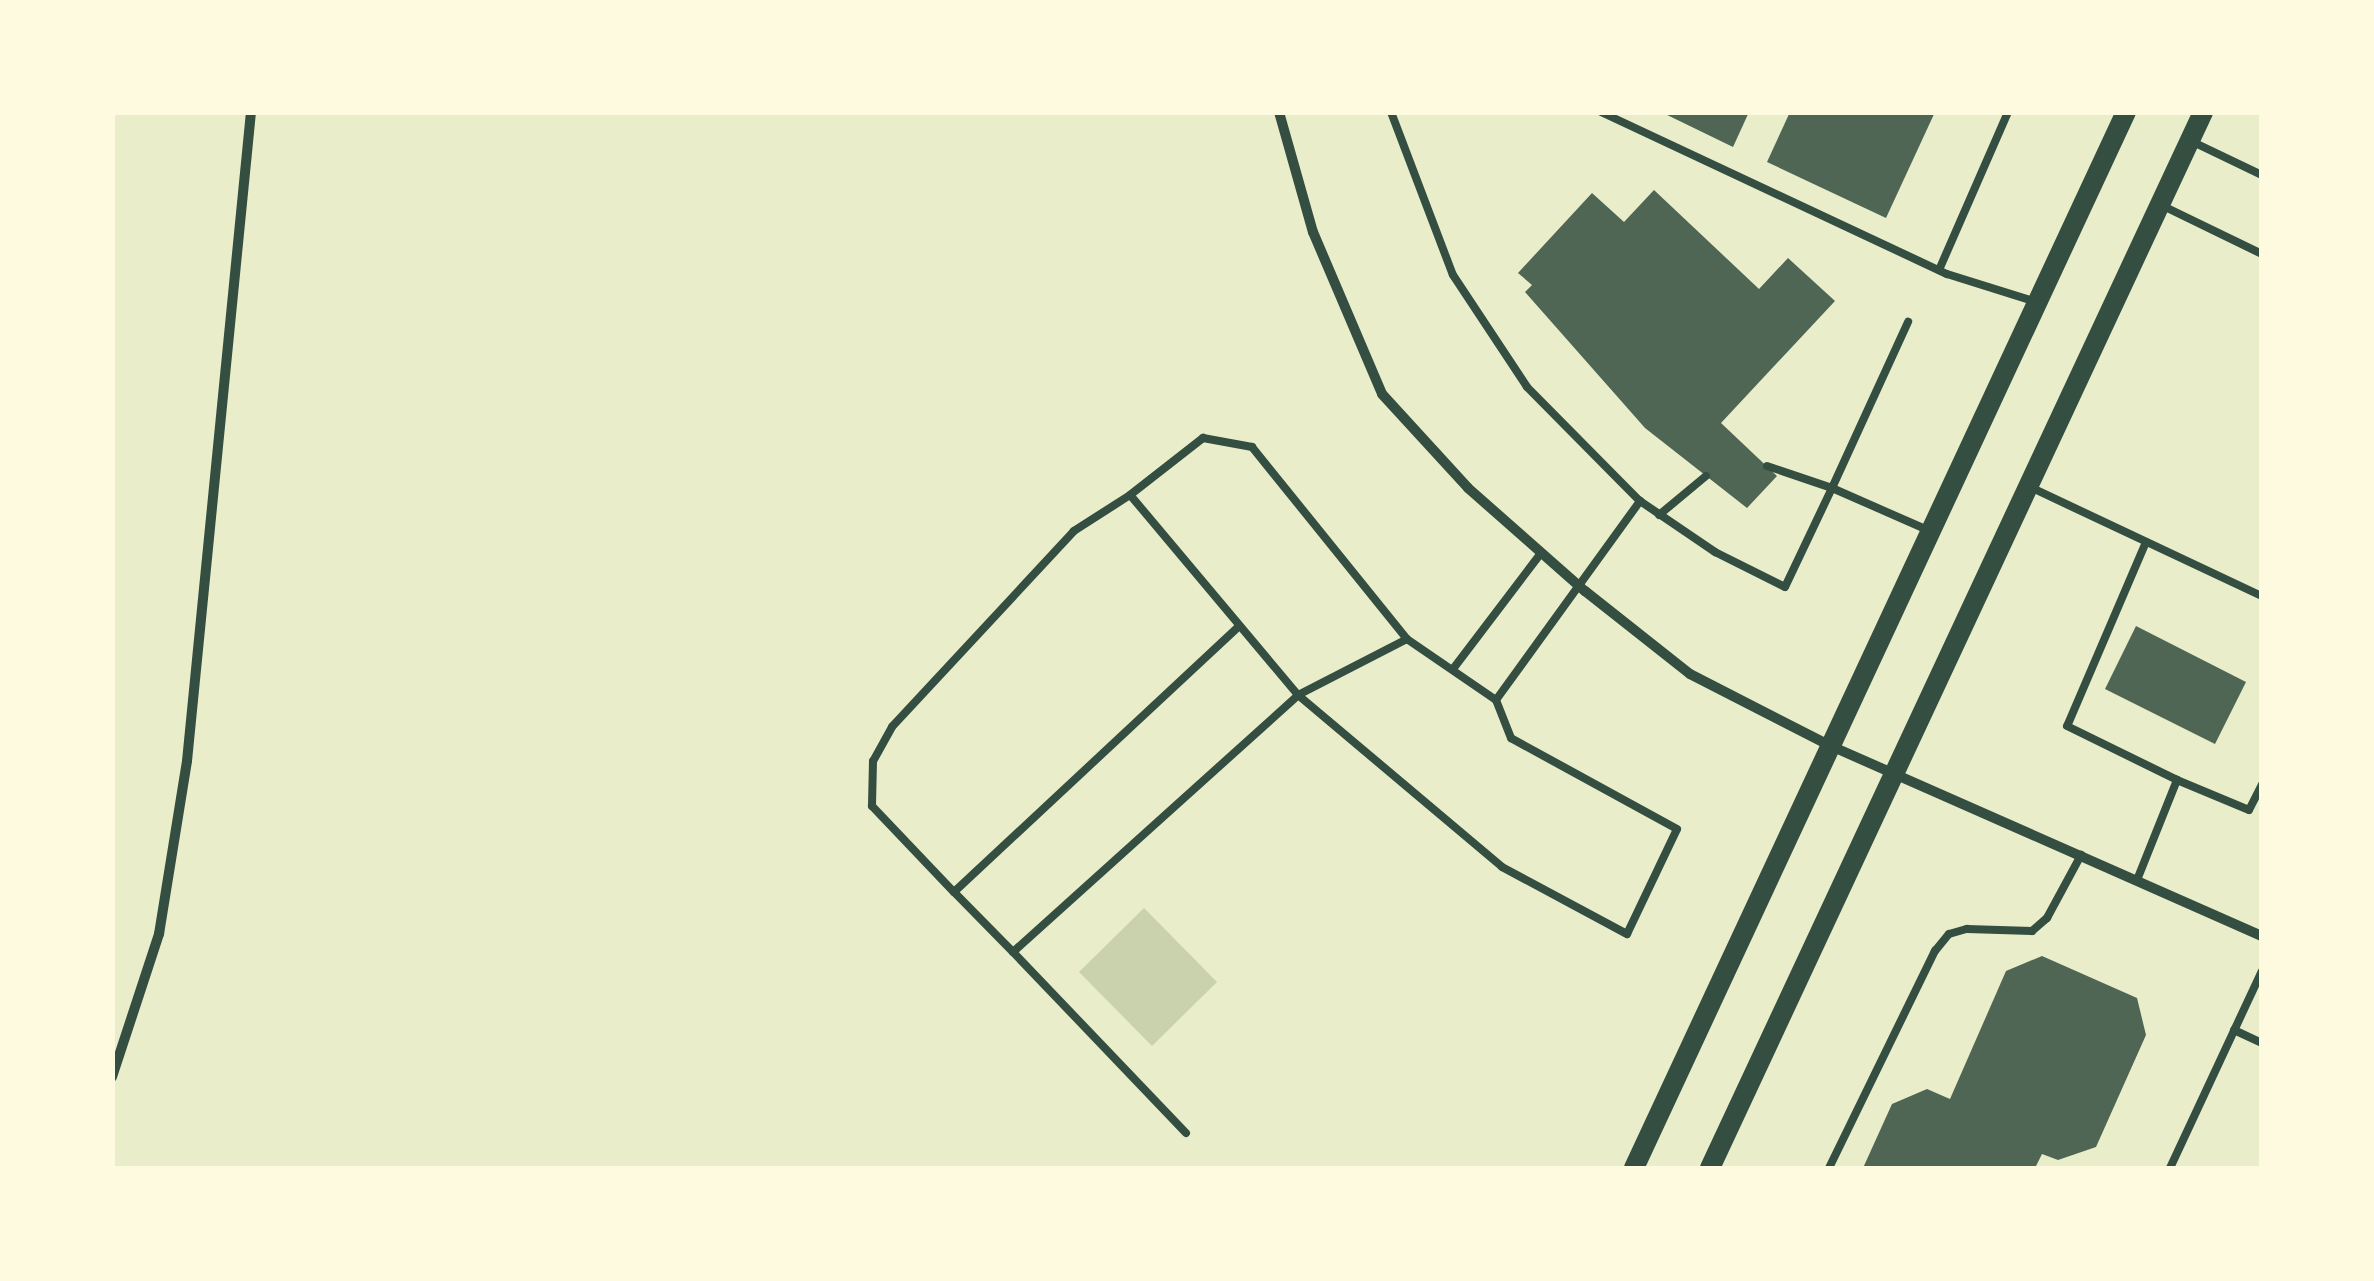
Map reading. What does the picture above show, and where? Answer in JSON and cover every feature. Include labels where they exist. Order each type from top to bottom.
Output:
[{"type":"main road","points":[[1710,1168],[2204,112]]},
{"type":"main road","points":[[1634,1168],[2123,114]]},
{"type":"street","points":[[112,1077],[159,934],[187,761],[251,112]]},
{"type":"street","points":[[1279,112],[1313,232],[1382,394],[1468,488],[1578,586],[1690,674],[1831,746],[2262,936]]},
{"type":"lane","points":[[1391,112],[1453,276],[1527,387],[1640,501],[1715,552],[1785,586],[1908,322]]},
{"type":"lane","points":[[1600,112],[1939,270],[2037,303]]},
{"type":"lane","points":[[1939,270],[2008,112]]},
{"type":"lane","points":[[2190,140],[2262,174]]},
{"type":"lane","points":[[2160,204],[2262,254]]},
{"type":"lane","points":[[1130,494],[1298,696],[1502,867],[1627,934],[1677,829],[1511,738],[1496,700],[1406,639],[1252,446],[1203,438],[1074,531],[892,726],[872,761],[872,806],[1186,1133]]},
{"type":"lane","points":[[1766,466],[1832,488],[1931,531]]},
{"type":"lane","points":[[1660,515],[1706,476]]},
{"type":"lane","points":[[2028,486],[2262,596]]},
{"type":"lane","points":[[1496,700],[1640,501]]},
{"type":"lane","points":[[2146,542],[2067,726],[2249,810],[2262,784]]},
{"type":"lane","points":[[1453,669],[1541,553]]},
{"type":"lane","points":[[954,892],[1239,626]]},
{"type":"lane","points":[[1013,952],[1298,696],[1406,639]]},
{"type":"lane","points":[[2136,880],[2177,780]]},
{"type":"lane","points":[[1829,1168],[1935,951],[1949,934],[1967,929],[2032,931],[2047,918],[2081,855]]},
{"type":"lane","points":[[2170,1168],[2262,971]]},
{"type":"lane","points":[[2234,1030],[2262,1043]]},
{"type":"green space","points":[[1144,908],[1217,982],[1152,1046],[1079,972]]},
{"type":"building","points":[[1661,112],[1749,112],[1733,147]]},
{"type":"building","points":[[1790,112],[1935,112],[1886,218],[1767,162]]},
{"type":"building","points":[[1654,190],[1759,289],[1788,258],[1835,301],[1721,423],[1777,476],[1747,508],[1645,428],[1525,292],[1532,285],[1518,273],[1592,193],[1624,222]]},
{"type":"building","points":[[2136,626],[2246,682],[2215,744],[2105,689]]},
{"type":"building","points":[[2042,956],[2137,998],[2146,1035],[2096,1147],[2058,1160],[2042,1154],[2035,1168],[1863,1168],[1892,1104],[1927,1089],[1950,1099],[2006,971]]}]
